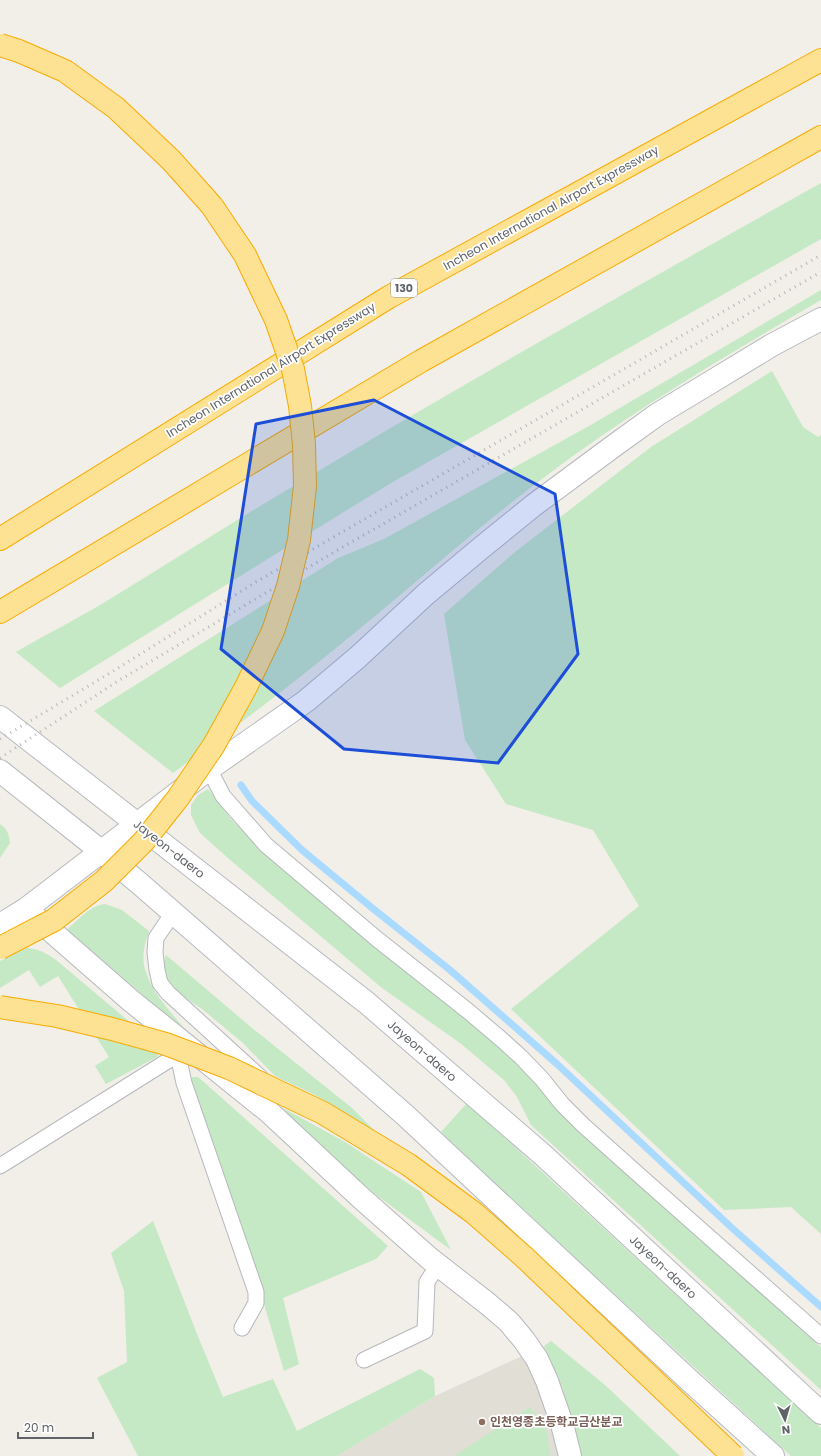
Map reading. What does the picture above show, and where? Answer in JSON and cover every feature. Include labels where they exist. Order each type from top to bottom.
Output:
[{"type":"highway","points":[[0,45],[19,50],[65,71],[116,108],[170,160],[212,206],[245,255],[276,320],[293,369],[300,406],[304,444],[305,486],[299,540],[288,586],[273,631],[246,687],[214,746],[178,798],[144,841],[104,881],[54,920],[0,948]]},
{"type":"highway","name":"Incheon International Airport Expressway","points":[[0,539],[389,296],[821,60]]},
{"type":"highway","points":[[0,612],[421,361],[821,137]]},
{"type":"highway","points":[[0,1007],[57,1016],[166,1044],[229,1068],[323,1113],[396,1157],[480,1218],[569,1300],[733,1456]]},
{"type":"main road","points":[[0,925],[26,909],[209,769],[306,701],[426,594],[481,548],[534,505],[615,445],[658,414],[710,382],[772,345],[821,319]]},
{"type":"main road","name":"Jayeon-daero","points":[[0,717],[367,1003],[543,1155],[821,1412]]},
{"type":"main road","points":[[0,771],[101,852],[405,1115],[689,1380],[773,1456]]},
{"type":"main road","points":[[26,909],[130,1000],[184,1051],[269,1112],[360,1197],[438,1265],[509,1322],[537,1359],[547,1381],[562,1424],[570,1456]]},
{"type":"lane","points":[[209,769],[223,796],[266,845],[506,1044],[532,1068],[562,1104],[583,1125],[821,1336]]},
{"type":"lane","points":[[172,913],[156,938],[155,952],[160,983],[168,993],[267,1083],[272,1096],[269,1112]]},
{"type":"lane","points":[[0,1166],[184,1051]]},
{"type":"lane","points":[[184,1051],[184,1083],[256,1292],[256,1303],[242,1328]]},
{"type":"lane","points":[[364,1360],[425,1330],[427,1282],[438,1265]]},
{"type":"highlighted area","points":[[374,400],[555,494],[578,654],[498,763],[344,749],[221,649],[256,424]]},
{"type":"shaded area","name":"인천영종초등학교금산분교","points":[[544,1346],[563,1388],[581,1456],[337,1456],[435,1396]]},
{"type":"green space","points":[[821,183],[821,239],[391,483],[60,688],[16,652],[98,606],[257,508],[467,383]]},
{"type":"green space","points":[[821,290],[821,300],[716,362],[646,406],[612,428],[546,476],[472,534],[308,670],[173,773],[94,711],[338,558],[384,539],[589,426]]},
{"type":"green space","points":[[772,371],[803,427],[818,437],[821,435],[821,1234],[791,1207],[724,1210],[511,1009],[639,906],[593,830],[506,804],[465,740],[444,614],[515,552],[651,447]]},
{"type":"green space","points":[[208,789],[231,819],[274,862],[362,936],[462,1015],[512,1058],[558,1109],[821,1347],[821,1390],[531,1125],[517,1097],[504,1080],[460,1043],[382,988],[200,833],[191,815],[191,805],[198,795]]},
{"type":"green space","points":[[0,824],[7,832],[10,843],[0,858]]},
{"type":"green space","points":[[105,904],[122,910],[149,931],[143,956],[144,965],[151,984],[163,1003],[191,1036],[67,930],[89,910]]},
{"type":"green space","points":[[27,948],[35,949],[56,960],[157,1045],[159,1053],[157,1057],[106,1084],[95,1066],[109,1057],[58,976],[40,987],[29,970],[0,988],[0,961]]},
{"type":"green space","points":[[166,955],[252,1028],[352,1108],[375,1131],[313,1094],[275,1076],[243,1043],[202,1009],[175,991],[167,982],[163,965]]},
{"type":"green space","points":[[192,1077],[198,1077],[205,1083],[388,1246],[376,1259],[283,1298],[299,1364],[284,1371],[255,1274],[190,1082]]},
{"type":"green space","points":[[467,1103],[821,1428],[821,1456],[791,1456],[585,1267],[441,1132]]},
{"type":"green space","points":[[283,1108],[345,1142],[421,1192],[451,1250],[375,1194],[309,1138]]},
{"type":"green space","points":[[153,1221],[223,1397],[273,1379],[297,1431],[420,1369],[434,1378],[435,1396],[337,1456],[138,1456],[97,1378],[127,1362],[124,1291],[111,1253]]},
{"type":"green space","points":[[551,1341],[605,1385],[680,1456],[581,1456],[563,1388],[544,1346]]},
{"type":"green space","points":[[530,1407],[547,1432],[550,1456],[454,1456]]},
{"type":"waterway","points":[[241,785],[252,801],[302,850],[450,970],[557,1064],[732,1228],[821,1307]]},
{"type":"railway","points":[[0,739],[110,673],[256,582],[821,255]]},
{"type":"railway","points":[[0,758],[118,681],[336,551],[821,272]]},
{"type":"place","name":"인천영종초등학교금산분교","points":[[482,1422]]}]
